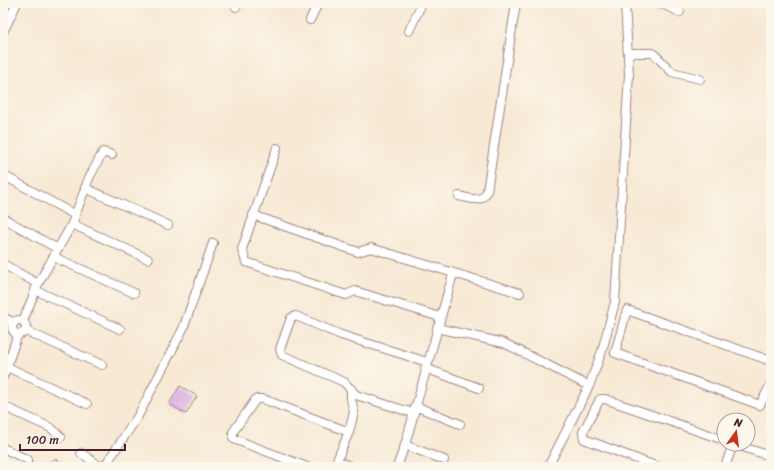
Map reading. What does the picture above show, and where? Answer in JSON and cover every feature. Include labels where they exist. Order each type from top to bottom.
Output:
[{"type":"street","points":[[3,32],[17,3]]},
{"type":"street","points":[[310,20],[318,3]]},
{"type":"street","points":[[409,31],[422,3]]},
{"type":"street","points":[[459,196],[479,200],[483,198],[487,191],[516,3]]},
{"type":"street","points":[[548,467],[589,386],[609,328],[616,302],[629,74],[625,3]]},
{"type":"street","points":[[660,3],[680,12]]},
{"type":"street","points":[[628,53],[653,53],[672,72],[700,79]]},
{"type":"street","points":[[277,148],[242,248],[246,262],[346,295],[355,291],[440,317]]},
{"type":"street","points":[[3,377],[26,324],[23,321],[36,287],[72,224],[85,188],[103,152],[112,155]]},
{"type":"street","points":[[3,175],[75,215]]},
{"type":"street","points":[[85,188],[168,226]]},
{"type":"street","points":[[253,215],[358,252],[371,248],[520,293]]},
{"type":"street","points":[[3,218],[58,249]]},
{"type":"street","points":[[72,224],[148,259]]},
{"type":"street","points":[[81,454],[102,467],[138,416],[183,329],[213,243]]},
{"type":"street","points":[[54,257],[134,293]]},
{"type":"street","points":[[3,264],[36,287],[120,328]]},
{"type":"street","points":[[397,467],[405,445],[426,365],[453,274]]},
{"type":"street","points":[[771,361],[627,310],[615,353],[760,405],[771,384]]},
{"type":"street","points":[[460,424],[356,394],[344,382],[282,355],[280,349],[293,316],[341,335],[426,365],[479,388]]},
{"type":"street","points":[[3,317],[14,323]]},
{"type":"street","points":[[14,323],[18,320],[23,321]]},
{"type":"street","points":[[14,323],[13,330],[22,332],[102,365]]},
{"type":"street","points":[[437,328],[504,343],[589,386]]},
{"type":"street","points":[[609,328],[621,332]]},
{"type":"street","points":[[7,367],[87,404]]},
{"type":"street","points":[[351,389],[354,412],[349,432],[336,464],[352,467]]},
{"type":"street","points":[[307,467],[233,437],[233,432],[256,399],[262,398],[349,432]]},
{"type":"street","points":[[658,467],[584,439],[583,432],[598,401],[602,398],[716,437]]},
{"type":"street","points":[[3,406],[51,428],[61,436]]},
{"type":"street","points":[[575,416],[588,421]]},
{"type":"street","points":[[405,445],[444,460]]},
{"type":"street","points":[[3,448],[28,460]]},
{"type":"street","points":[[756,451],[764,454]]},
{"type":"street","points":[[726,467],[731,452]]},
{"type":"building","points":[[180,386],[197,396],[186,414],[169,404]]}]
